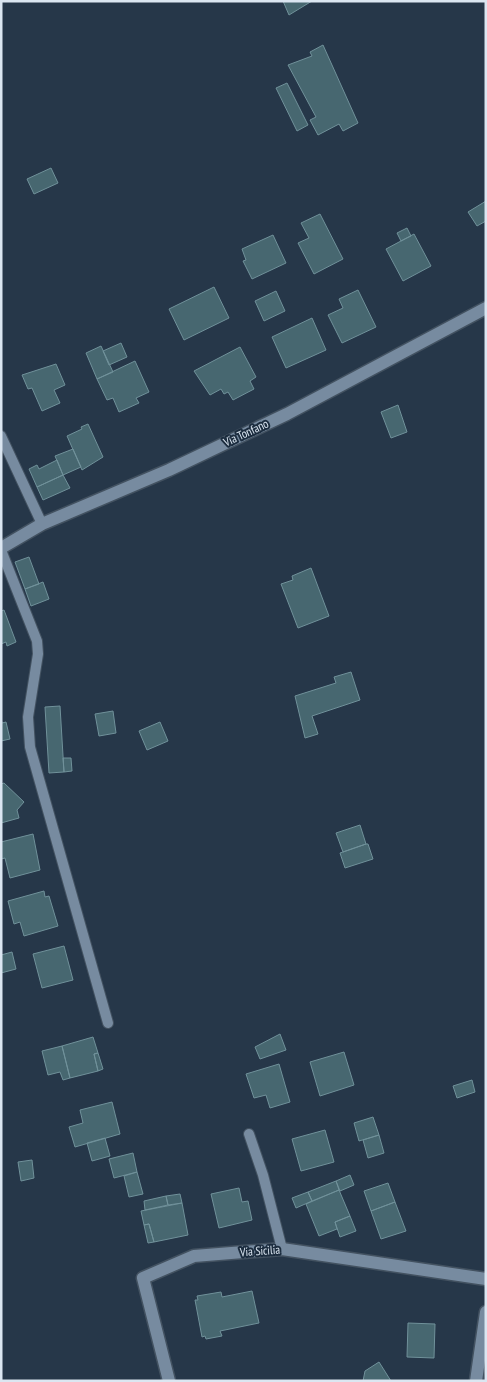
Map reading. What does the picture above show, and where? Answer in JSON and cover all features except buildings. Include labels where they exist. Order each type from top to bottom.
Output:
[{"type":"street","name":"Via Tonfano","points":[[1,549],[42,524],[169,470],[287,414],[486,308]]},
{"type":"street","name":"Via Sicilia","points":[[169,1381],[143,1278],[194,1256],[282,1249],[486,1279]]},
{"type":"street","points":[[476,1381],[486,1312]]},
{"type":"lane","points":[[1,436],[42,524]]},
{"type":"lane","points":[[1,549],[37,641],[38,654],[28,717],[30,747],[108,1023]]},
{"type":"lane","points":[[249,1134],[264,1175],[282,1249]]}]
